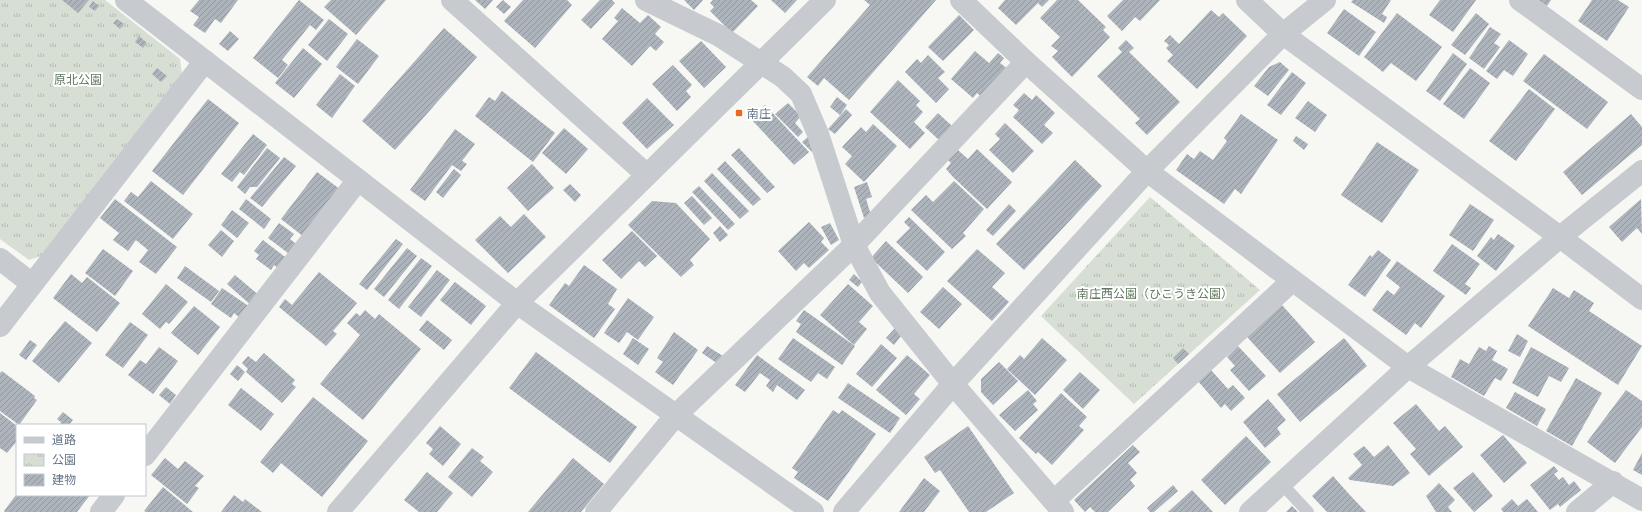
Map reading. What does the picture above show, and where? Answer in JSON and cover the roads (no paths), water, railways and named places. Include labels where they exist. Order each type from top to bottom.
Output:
[{"type":"street","points":[[126,0],[517,303],[813,512]]},
{"type":"street","points":[[452,0],[647,175]]},
{"type":"street","points":[[646,0],[718,35],[783,77],[801,94],[818,134],[854,245],[880,293],[953,384],[1059,506],[1292,281]]},
{"type":"street","points":[[338,512],[517,303],[825,0]]},
{"type":"street","points":[[961,0],[1026,62],[1147,171],[1408,367],[1613,482],[1642,500]]},
{"type":"street","points":[[1247,0],[1283,34],[1642,299]]},
{"type":"street","points":[[844,512],[953,384],[1147,171],[1283,34],[1325,0]]},
{"type":"street","points":[[1520,0],[1642,89]]},
{"type":"street","points":[[0,326],[205,61]]},
{"type":"street","points":[[596,512],[676,415],[854,245],[1026,62]]},
{"type":"street","points":[[1250,512],[1408,367],[1560,237],[1642,171]]},
{"type":"street","points":[[146,454],[358,180]]},
{"type":"street","points":[[0,259],[32,284]]},
{"type":"street","points":[[1577,512],[1613,482]]},
{"type":"street","points":[[101,512],[113,496]]},
{"type":"lane","points":[[1281,483],[1308,512]]},
{"type":"place","name":"南庄","points":[[739,113]]},
{"type":"park label","name":"原北公園","points":[[78,79]]},
{"type":"park label","name":"南庄西公園（ひこうき公園）","points":[[1155,293]]}]
